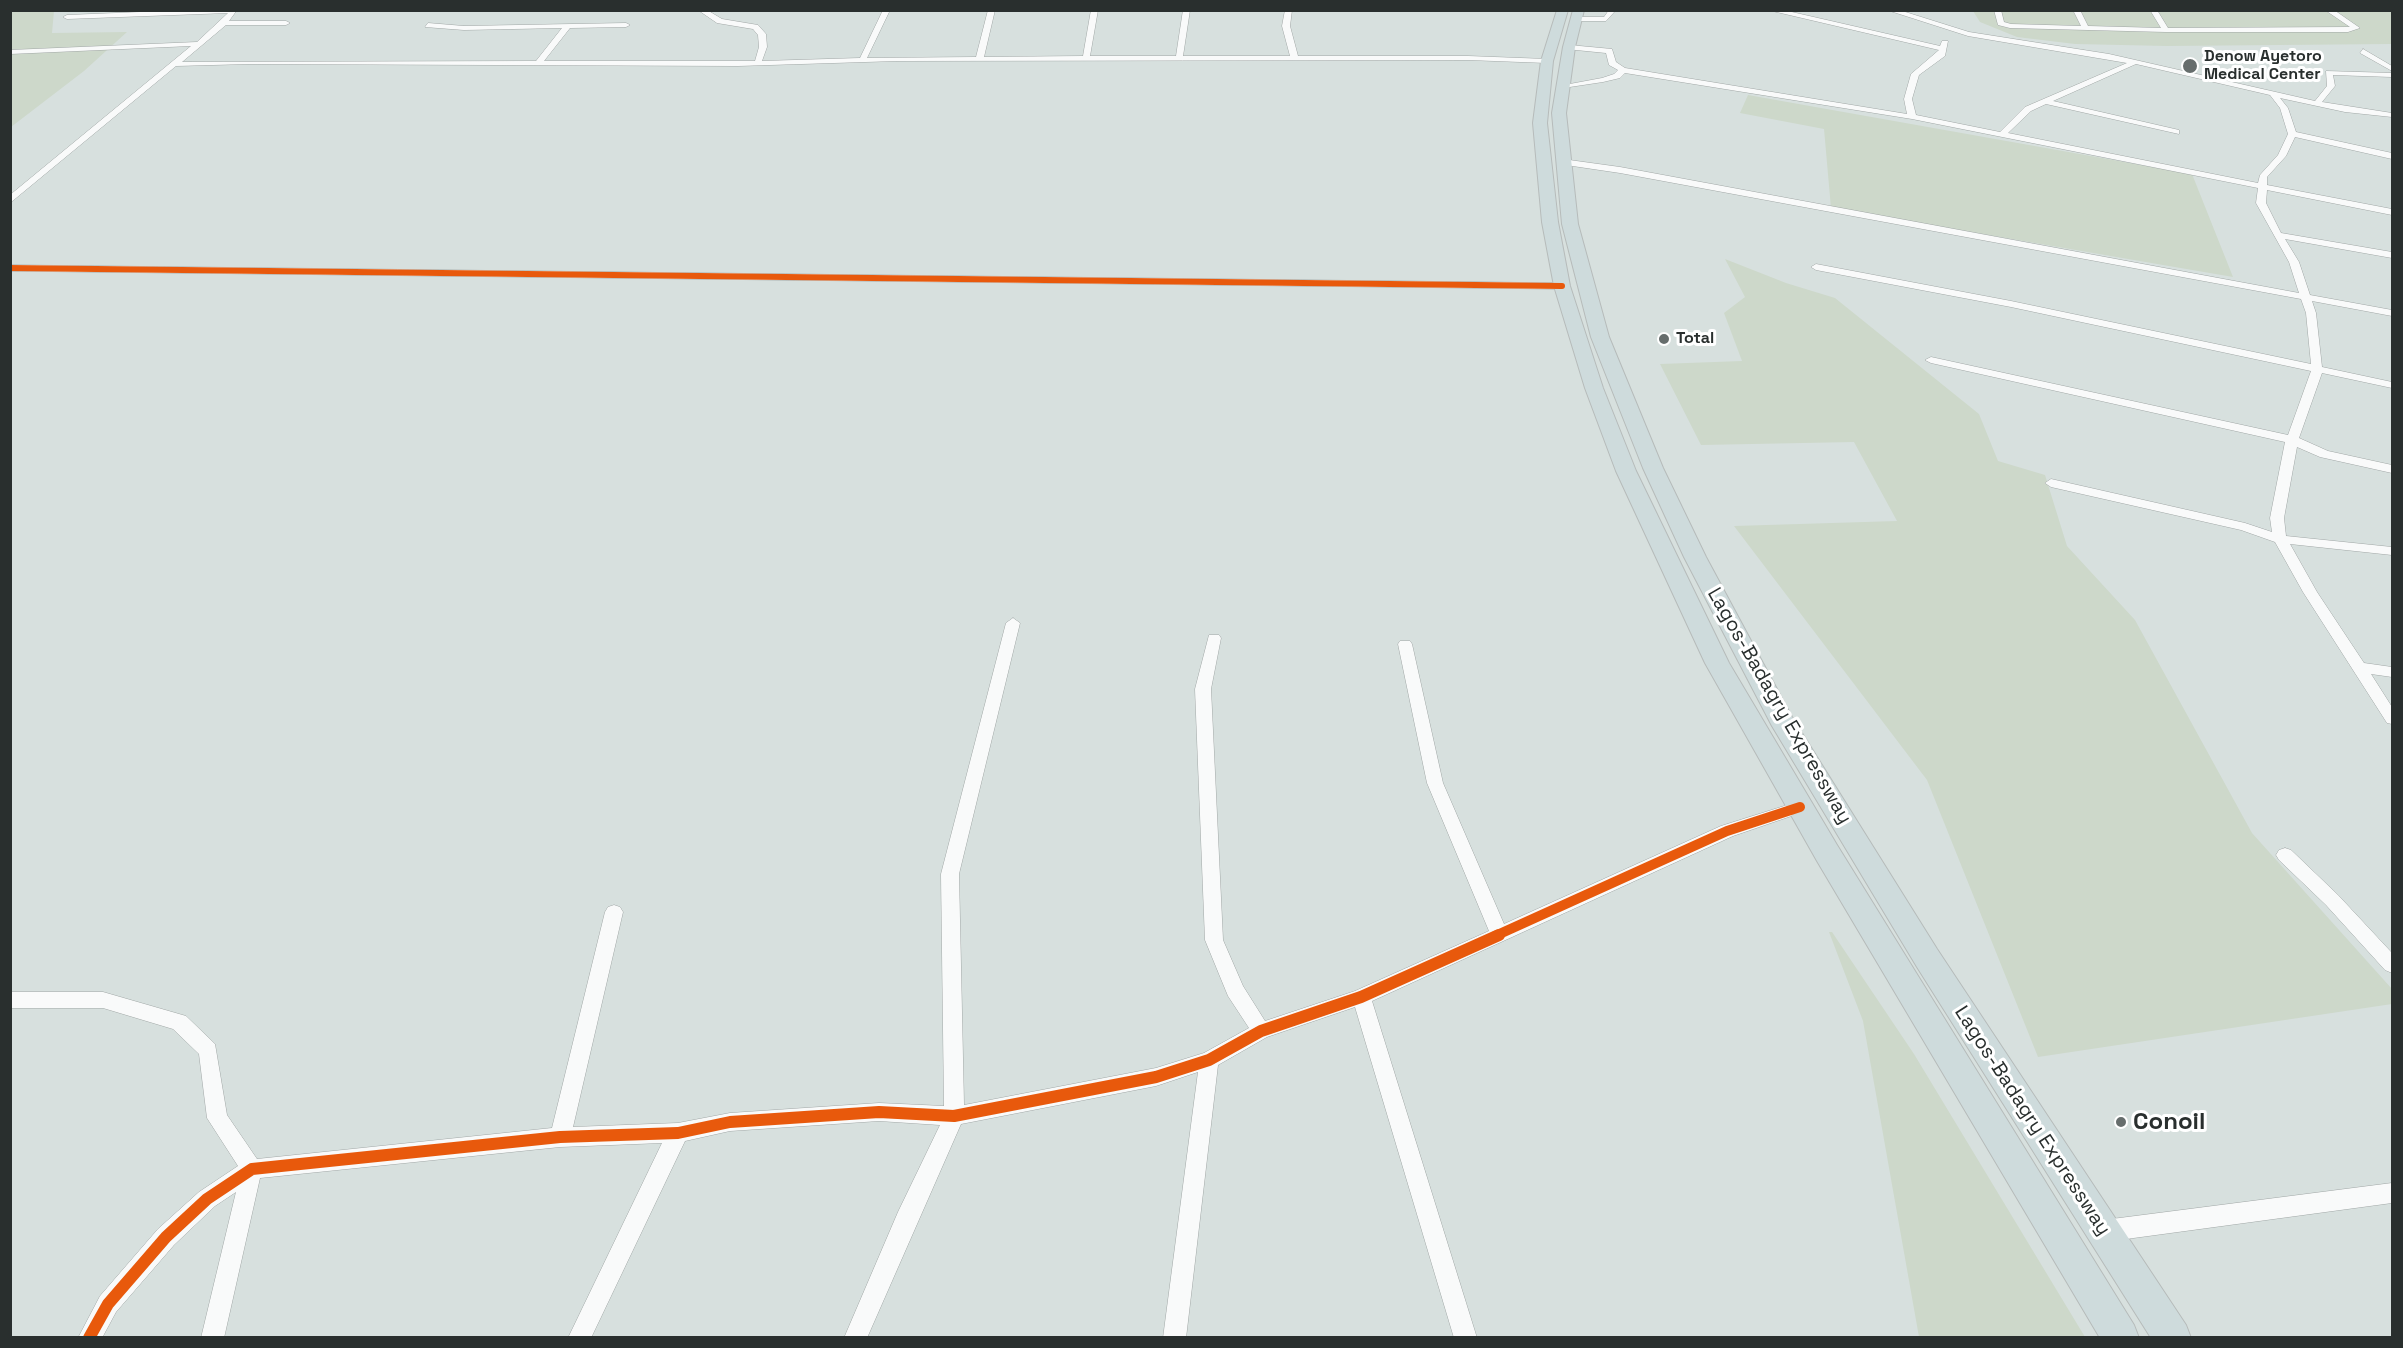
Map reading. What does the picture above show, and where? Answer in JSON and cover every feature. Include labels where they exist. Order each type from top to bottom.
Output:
[{"type":"highway","name":"Lagos-Badagry Expressway","points":[[1573,13],[1559,113],[1562,162],[1570,224],[1600,337],[1653,468],[1695,557],[1787,730],[1927,958],[2173,1338]]},
{"type":"highway","name":"Lagos-Badagry Expressway","points":[[1573,13],[1547,61],[1540,123],[1542,165],[1562,286],[1594,388],[1650,524],[1717,663],[1800,807],[2121,1338]]},
{"type":"street","points":[[10,200],[224,23],[234,10],[67,17]]},
{"type":"street","points":[[701,10],[720,21],[755,27],[762,34],[763,47],[758,63]]},
{"type":"street","points":[[863,59],[887,10]]},
{"type":"street","points":[[980,60],[992,10]]},
{"type":"street","points":[[1086,59],[1095,10]]},
{"type":"street","points":[[1179,59],[1187,10]]},
{"type":"street","points":[[1288,10],[1286,26],[1295,60]]},
{"type":"street","points":[[1573,13],[1606,19],[1613,10]]},
{"type":"street","points":[[1771,10],[1944,50]]},
{"type":"street","points":[[1890,10],[1948,29],[2135,62],[2345,110],[2392,115]]},
{"type":"street","points":[[1997,10],[2001,23],[2006,26],[2166,30],[2348,30],[2356,28],[2328,10]]},
{"type":"street","points":[[2076,10],[2086,29]]},
{"type":"street","points":[[2153,10],[2166,30]]},
{"type":"street","points":[[224,23],[286,22]]},
{"type":"street","points":[[428,25],[464,28],[626,25]]},
{"type":"street","points":[[538,63],[568,26]]},
{"type":"street","points":[[1912,117],[1908,99],[1915,74],[1942,54],[1948,29]]},
{"type":"street","points":[[10,52],[196,44]]},
{"type":"street","points":[[1569,47],[1609,51],[1612,63],[1623,70],[1912,117],[2392,212]]},
{"type":"street","points":[[2363,51],[2392,69]]},
{"type":"street","points":[[175,64],[758,63],[863,59],[1468,58],[1547,61]]},
{"type":"street","points":[[2003,134],[2028,109],[2135,62]]},
{"type":"street","points":[[1563,86],[1603,80],[1623,70]]},
{"type":"street","points":[[2317,104],[2331,86],[2329,74],[2392,75]]},
{"type":"street","points":[[2273,94],[2284,108],[2292,134],[2282,156],[2263,177],[2261,203],[2277,236],[2294,262],[2311,313],[2317,371],[2292,440],[2277,518],[2280,539],[2310,592],[2392,719]]},
{"type":"street","points":[[2044,101],[2176,132]]},
{"type":"street","points":[[2292,134],[2392,156]]},
{"type":"street","points":[[1562,162],[1620,170],[2392,313]]},
{"type":"street","points":[[2277,236],[2392,255]]},
{"type":"street","points":[[1816,267],[2011,304],[2317,371],[2392,385]]},
{"type":"street","points":[[10,268],[1562,286]]},
{"type":"street","points":[[1931,360],[2292,440],[2324,454],[2392,469]]},
{"type":"street","points":[[2051,483],[2222,521],[2280,539],[2392,551]]},
{"type":"street","points":[[855,1338],[906,1219],[954,1116],[950,874],[1013,623]]},
{"type":"street","points":[[1214,638],[1203,689],[1214,940],[1235,990],[1261,1031]]},
{"type":"street","points":[[1405,644],[1435,783],[1499,933]]},
{"type":"street","points":[[2361,669],[2392,672]]},
{"type":"street","points":[[89,1338],[108,1304],[166,1237],[207,1199],[252,1169],[560,1137],[678,1132],[730,1122],[879,1112],[954,1116],[1156,1077],[1209,1060],[1261,1031],[1361,997],[1727,831],[1800,807]]},
{"type":"street","points":[[2284,855],[2332,900],[2392,965]]},
{"type":"street","points":[[560,1137],[614,912]]},
{"type":"street","points":[[1361,997],[1466,1338]]},
{"type":"street","points":[[10,1000],[103,1000],[179,1022],[208,1050],[217,1118],[252,1169],[212,1338]]},
{"type":"street","points":[[1174,1338],[1209,1060]]},
{"type":"street","points":[[579,1338],[678,1132]]},
{"type":"street","points":[[2104,1231],[2392,1193]]},
{"type":"green space","points":[[11,11],[54,11],[52,33],[127,32],[84,71],[11,127]]},
{"type":"green space","points":[[1973,11],[2392,11],[2392,44],[2167,46],[2075,44],[2017,37],[1980,22]]},
{"type":"green space","points":[[1748,95],[2192,174],[2233,277],[1831,208],[1824,129],[1740,113]]},
{"type":"green space","points":[[1725,259],[1786,283],[1835,298],[1979,414],[1998,461],[2045,475],[2067,546],[2135,620],[2252,833],[2392,989],[2392,1004],[2038,1057],[1927,780],[1734,526],[1897,521],[1854,442],[1701,445],[1660,364],[1742,361],[1724,313],[1745,297]]},
{"type":"green space","points":[[1829,932],[1832,932],[1914,1054],[2085,1337],[1919,1337],[1863,1021]]},
{"type":"cycle path","points":[[10,268],[1562,286]]},
{"type":"cycle path","points":[[89,1338],[108,1304],[166,1237],[207,1199],[252,1169],[560,1137],[678,1133],[730,1122],[879,1112],[954,1116],[1156,1077],[1209,1060],[1261,1031],[1361,997],[1727,831],[1800,807]]},
{"type":"place","name":"Denow Ayetoro Medical Center","points":[[2190,66]]},
{"type":"place","name":"Total","points":[[1664,339]]},
{"type":"place","name":"Conoil","points":[[2121,1122]]}]
